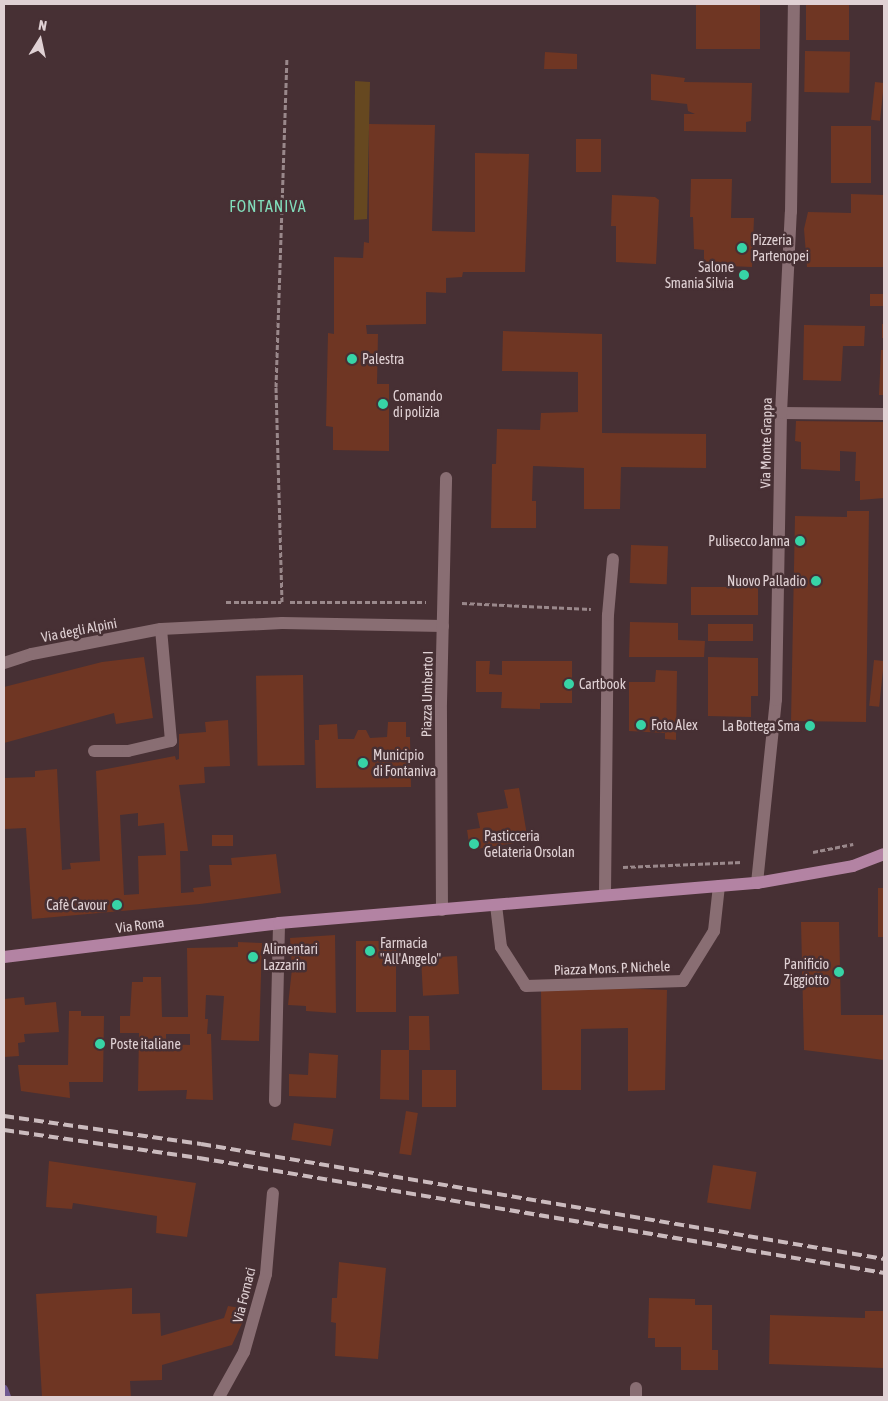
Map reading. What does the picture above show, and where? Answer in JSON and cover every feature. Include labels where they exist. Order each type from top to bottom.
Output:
[{"type":"main road","name":"Via Roma","points":[[4,957],[279,923],[605,894],[757,883],[854,866],[884,854]]},
{"type":"street","name":"Via Monte Grappa","points":[[757,883],[776,700],[780,413],[790,212],[794,4]]},
{"type":"street","points":[[780,413],[884,414]]},
{"type":"street","name":"Piazza Umberto I","points":[[442,910],[443,626],[446,478]]},
{"type":"street","points":[[605,894],[608,615],[613,559]]},
{"type":"street","name":"Via degli Alpini","points":[[4,663],[32,654],[161,629],[282,623],[443,626]]},
{"type":"street","points":[[94,752],[128,751],[171,741],[161,629]]},
{"type":"street","name":"Piazza Mons. P. Nichele","points":[[496,905],[501,947],[526,986],[683,981],[714,931],[719,886]]},
{"type":"street","points":[[275,1101],[279,923]]},
{"type":"street","name":"Via Fornaci","points":[[219,1397],[244,1352],[266,1274],[273,1194]]},
{"type":"path","points":[[282,623],[276,387],[287,58]]},
{"type":"path","points":[[226,602],[444,602],[596,609],[608,615]]},
{"type":"shaded area","points":[[355,81],[370,82],[367,219],[354,220]]},
{"type":"building","points":[[696,4],[760,4],[760,49],[696,49]]},
{"type":"building","points":[[806,5],[849,5],[849,40],[806,40]]},
{"type":"building","points":[[805,51],[850,52],[849,93],[804,92]]},
{"type":"building","points":[[545,52],[577,54],[577,69],[544,69]]},
{"type":"building","points":[[651,74],[685,78],[684,82],[752,83],[751,121],[746,122],[746,132],[684,131],[684,114],[695,114],[688,111],[687,104],[651,100]]},
{"type":"building","points":[[875,82],[884,83],[880,121],[871,120]]},
{"type":"building","points":[[369,124],[435,125],[432,231],[475,232],[475,153],[529,154],[525,272],[463,272],[462,277],[446,278],[446,293],[426,292],[426,324],[366,325],[367,334],[378,334],[377,384],[389,384],[389,451],[333,450],[333,427],[326,426],[328,333],[334,334],[334,257],[363,258],[364,242],[369,243]]},
{"type":"building","points":[[831,126],[871,126],[871,183],[831,183]]},
{"type":"building","points":[[576,139],[601,139],[601,172],[576,172]]},
{"type":"building","points":[[691,179],[732,179],[731,218],[754,218],[752,267],[704,265],[704,250],[694,249],[693,217],[690,217]]},
{"type":"building","points":[[851,194],[884,195],[883,267],[807,267],[804,229],[808,212],[851,213]]},
{"type":"building","points":[[612,195],[655,197],[659,200],[656,264],[616,262],[616,226],[611,226]]},
{"type":"building","points":[[870,294],[884,294],[884,306],[870,306]]},
{"type":"building","points":[[882,324],[884,324],[884,338],[882,338]]},
{"type":"building","points":[[804,325],[865,326],[864,346],[843,346],[841,381],[803,380]]},
{"type":"building","points":[[503,331],[602,334],[602,433],[706,434],[706,468],[621,467],[620,509],[584,509],[584,468],[533,466],[532,501],[536,501],[536,528],[491,528],[492,464],[496,464],[497,429],[540,430],[541,413],[580,412],[578,412],[578,372],[502,371]]},
{"type":"building","points":[[881,350],[884,350],[884,395],[879,395]]},
{"type":"building","points":[[796,421],[884,422],[884,498],[860,500],[860,481],[855,481],[856,452],[840,451],[840,471],[801,469],[801,442],[795,441]]},
{"type":"building","points":[[847,511],[869,511],[866,722],[791,721],[795,516],[847,517]]},
{"type":"building","points":[[631,545],[668,546],[667,584],[630,583]]},
{"type":"building","points":[[691,587],[758,587],[758,615],[691,615]]},
{"type":"building","points":[[630,622],[678,623],[678,640],[705,641],[704,657],[629,657]]},
{"type":"building","points":[[708,624],[753,624],[753,641],[708,641]]},
{"type":"building","points":[[144,657],[153,718],[116,724],[114,713],[4,743],[4,687],[102,662]]},
{"type":"building","points":[[708,657],[758,658],[758,696],[751,696],[751,717],[708,716]]},
{"type":"building","points":[[874,660],[884,661],[879,707],[869,706]]},
{"type":"building","points":[[476,661],[490,661],[489,674],[502,675],[502,661],[572,661],[572,703],[540,703],[540,709],[501,708],[502,692],[476,692]]},
{"type":"building","points":[[656,670],[677,671],[676,740],[665,739],[665,733],[629,731],[629,682],[655,682]]},
{"type":"building","points":[[303,675],[305,765],[258,766],[256,676]]},
{"type":"building","points":[[228,720],[230,766],[204,767],[205,783],[179,785],[188,851],[180,851],[181,893],[194,892],[193,888],[211,886],[209,865],[232,865],[231,858],[276,854],[281,893],[200,904],[32,919],[26,828],[4,829],[4,778],[35,777],[35,771],[57,769],[62,870],[71,869],[70,863],[100,861],[96,771],[175,756],[176,760],[179,759],[179,734],[206,732],[205,722]],"holes":[[[138,813],[138,826],[164,823],[166,855],[138,856],[139,894],[124,895],[120,815]]]},
{"type":"building","name":"Municipio di Fontaniva","points":[[388,722],[406,722],[406,737],[410,737],[411,787],[316,788],[315,740],[319,740],[319,725],[337,724],[338,739],[354,739],[358,730],[366,730],[370,738],[387,737]]},
{"type":"building","points":[[519,788],[528,841],[470,850],[467,830],[480,828],[477,813],[508,808],[504,790]]},
{"type":"building","points":[[212,835],[233,835],[233,846],[212,846]]},
{"type":"building","points":[[878,888],[884,888],[884,937],[878,937]]},
{"type":"building","points":[[801,922],[839,922],[841,1015],[884,1015],[884,1060],[804,1050]]},
{"type":"building","points":[[335,935],[336,1013],[306,1011],[306,1006],[288,1005],[292,969],[290,938]]},
{"type":"building","points":[[356,941],[396,941],[396,1012],[356,1012]]},
{"type":"building","points":[[238,942],[262,943],[259,1041],[221,1040],[224,996],[206,995],[205,1019],[208,1019],[207,1034],[211,1034],[213,1100],[186,1099],[187,1090],[138,1091],[139,1033],[120,1033],[120,1016],[130,1016],[132,982],[143,982],[143,977],[161,977],[162,1017],[188,1017],[187,948],[238,947]],"holes":[[[166,1034],[190,1034],[190,1045],[166,1044]]]},
{"type":"building","points":[[457,956],[459,994],[423,996],[421,958]]},
{"type":"building","points":[[588,987],[667,990],[665,1090],[628,1091],[628,1028],[581,1029],[581,1090],[542,1090],[541,990],[588,990]]},
{"type":"building","points":[[24,997],[25,1005],[56,1002],[59,1032],[24,1034],[25,1042],[18,1043],[19,1056],[4,1057],[4,999]]},
{"type":"building","points":[[69,1011],[81,1011],[81,1016],[104,1016],[103,1082],[69,1082],[70,1098],[21,1091],[18,1065],[68,1065]]},
{"type":"building","points":[[409,1016],[429,1016],[430,1050],[409,1050]]},
{"type":"building","points":[[381,1050],[409,1050],[409,1100],[380,1099]]},
{"type":"building","points":[[309,1053],[338,1055],[336,1098],[289,1096],[289,1074],[308,1075]]},
{"type":"building","points":[[422,1070],[456,1070],[456,1107],[422,1107]]},
{"type":"building","points":[[406,1111],[418,1113],[411,1155],[399,1153]]},
{"type":"building","points":[[294,1123],[334,1129],[331,1146],[291,1140]]},
{"type":"building","points":[[49,1161],[196,1183],[187,1237],[156,1233],[157,1216],[73,1203],[72,1209],[46,1207]]},
{"type":"building","points":[[713,1165],[756,1172],[751,1209],[707,1203]]},
{"type":"building","points":[[339,1262],[386,1268],[378,1359],[335,1356],[336,1323],[331,1322],[332,1298],[337,1298]]},
{"type":"building","points":[[132,1288],[132,1314],[160,1313],[161,1336],[224,1318],[228,1306],[247,1309],[232,1345],[162,1365],[162,1380],[130,1381],[131,1397],[42,1397],[36,1294]]},
{"type":"building","points":[[649,1298],[695,1299],[695,1305],[712,1305],[712,1350],[718,1350],[718,1370],[681,1370],[681,1347],[655,1347],[655,1338],[648,1338]]},
{"type":"building","points":[[865,1311],[884,1311],[884,1368],[769,1364],[770,1315],[865,1318]]},
{"type":"waterway","points":[[4,1389],[7,1397]]},
{"type":"railway","points":[[4,1116],[201,1144],[884,1259]]},
{"type":"railway","points":[[4,1130],[199,1158],[884,1273]]},
{"type":"place","name":"Pizzeria Partenopei","points":[[742,248]]},
{"type":"place","name":"Salone Smania Silvia","points":[[744,275]]},
{"type":"place","name":"Palestra","points":[[352,359]]},
{"type":"place","name":"Comando di polizia","points":[[383,404]]},
{"type":"place","name":"Pulisecco Janna","points":[[800,541]]},
{"type":"place","name":"Nuovo Palladio","points":[[816,581]]},
{"type":"place","name":"Cartbook","points":[[569,684]]},
{"type":"place","name":"Foto Alex","points":[[641,725]]},
{"type":"place","name":"La Bottega Sma","points":[[810,726]]},
{"type":"place","name":"Municipio di Fontaniva","points":[[363,763]]},
{"type":"place","name":"Pasticceria Gelateria Orsolan","points":[[474,844]]},
{"type":"place","name":"Cafè Cavour","points":[[117,905]]},
{"type":"place","name":"Farmacia \"All'Angelo\"","points":[[370,951]]},
{"type":"place","name":"Alimentari Lazzarin","points":[[253,957]]},
{"type":"place","name":"Panificio Ziggiotto","points":[[839,972]]},
{"type":"place","name":"Poste italiane","points":[[100,1044]]},
{"type":"district","name":"FONTANIVA","points":[[268,206]]}]
